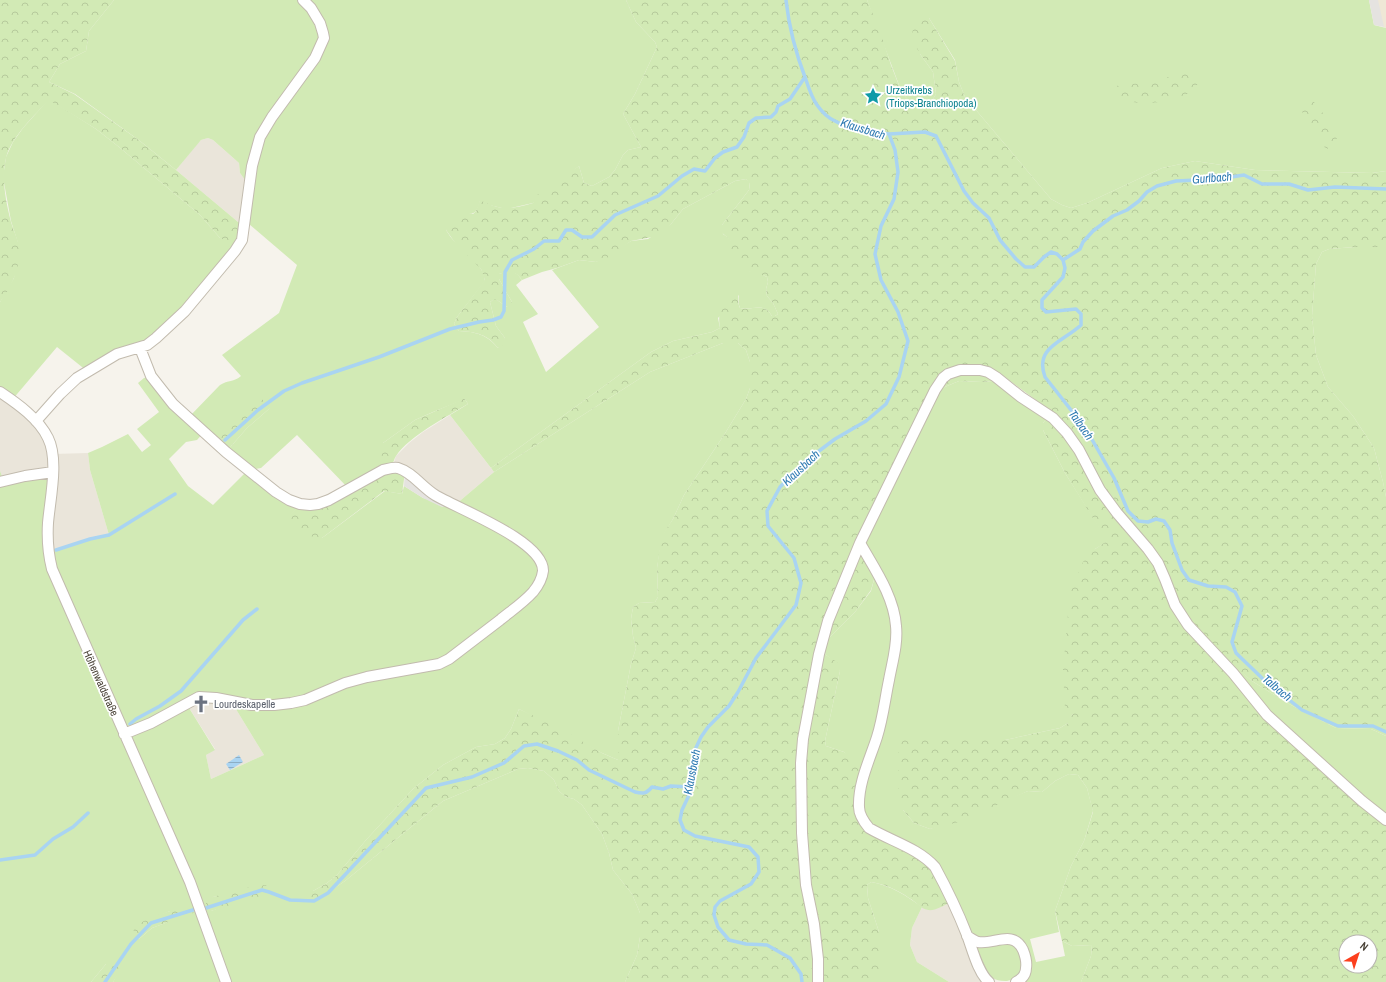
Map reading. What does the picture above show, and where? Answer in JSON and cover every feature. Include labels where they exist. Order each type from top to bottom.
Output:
[{"type":"street","points":[[36,421],[60,394],[77,378],[117,354],[126,350],[140,348],[152,342],[185,311],[235,251],[242,240],[252,166],[260,137],[272,117],[315,58],[324,38],[324,33],[320,23],[311,8],[303,0]]},
{"type":"street","points":[[124,734],[199,697],[216,698],[252,705],[291,703],[305,700],[345,683],[367,677],[431,666],[445,661],[533,592],[541,579],[543,570],[542,563],[538,555],[529,546],[483,518],[440,498],[397,468],[383,470],[329,500],[318,504],[300,504],[289,500],[276,492],[226,452],[173,404],[151,376],[140,348]]},
{"type":"street","points":[[818,982],[818,959],[814,924],[806,885],[802,833],[801,763],[803,739],[819,654],[828,621],[860,543],[935,390],[943,378],[948,374],[960,370],[988,372],[1052,418],[1067,433],[1079,450],[1100,490],[1117,513],[1148,549],[1158,564],[1175,605],[1188,625],[1233,673],[1268,715],[1362,801],[1386,820]]},
{"type":"street","name":"Höhenwaldstraße","points":[[0,392],[12,400],[36,421],[45,433],[51,445],[53,454],[48,553],[52,569],[190,882],[226,982]]},
{"type":"street","points":[[0,482],[52,472]]},
{"type":"street","points":[[860,543],[885,590],[893,610],[896,626],[896,638],[883,711],[877,737],[870,753],[862,783],[859,809],[864,823],[870,828],[918,853],[928,859],[935,867],[967,936],[979,968],[989,982]]},
{"type":"street","points":[[967,936],[979,942],[1003,938],[1017,942],[1021,946],[1025,955],[1027,965],[1026,972],[1023,977],[1016,982]]},
{"type":"shaded area","points":[[1369,0],[1386,0],[1386,28],[1384,27]]},
{"type":"shaded area","points":[[1369,0],[1378,0],[1384,27],[1374,25]]},
{"type":"shaded area","points":[[208,138],[213,140],[239,163],[240,173],[250,185],[245,223],[238,222],[176,170],[201,140]]},
{"type":"shaded area","points":[[0,393],[36,421],[53,454],[88,453],[90,470],[109,535],[90,539],[48,553],[4,481],[0,471]]},
{"type":"shaded area","points":[[450,415],[494,472],[455,505],[392,468],[396,456],[409,443]]},
{"type":"shaded area","points":[[405,472],[455,505],[442,507],[423,498],[404,486]]},
{"type":"shaded area","points":[[194,699],[231,701],[264,755],[211,779],[206,755],[215,749],[186,703]]},
{"type":"shaded area","points":[[949,903],[982,982],[949,982],[917,962],[910,945],[912,928],[922,907],[928,910]]},
{"type":"green space","points":[[0,0],[114,0],[89,31],[86,51],[60,64],[49,82],[74,94],[140,141],[238,222],[245,223],[242,240],[230,242],[220,238],[200,215],[119,147],[96,129],[49,100],[18,134],[6,158],[4,174],[7,207],[18,242],[19,258],[18,266],[9,289],[0,302]]},
{"type":"green space","points":[[114,0],[626,0],[636,22],[655,42],[657,47],[635,94],[623,114],[641,147],[628,150],[623,155],[615,170],[609,177],[592,186],[584,183],[579,166],[533,203],[511,208],[502,208],[480,201],[478,208],[474,213],[469,214],[446,230],[478,265],[484,275],[485,281],[457,317],[454,324],[459,331],[471,332],[485,337],[494,343],[498,348],[505,338],[496,326],[490,302],[497,300],[507,307],[512,302],[499,279],[499,274],[512,272],[517,274],[522,280],[516,285],[538,314],[523,322],[546,372],[599,327],[552,270],[579,260],[596,262],[631,241],[648,239],[671,224],[683,209],[735,181],[746,179],[750,182],[749,190],[722,225],[723,234],[730,239],[749,271],[767,277],[767,296],[773,303],[778,314],[775,316],[772,316],[769,311],[762,308],[740,308],[739,295],[718,318],[720,328],[712,332],[673,341],[651,352],[491,468],[450,415],[468,404],[465,399],[415,420],[383,443],[383,470],[349,489],[297,435],[261,468],[249,470],[300,504],[290,516],[322,538],[385,491],[402,494],[404,486],[423,498],[455,505],[494,472],[650,372],[723,343],[738,343],[746,350],[750,362],[750,388],[746,399],[684,495],[673,519],[662,537],[657,568],[658,597],[655,602],[639,603],[633,607],[631,619],[636,648],[631,664],[618,731],[618,760],[519,709],[511,729],[505,738],[495,744],[476,747],[443,765],[413,789],[366,840],[337,875],[313,891],[315,901],[345,881],[443,801],[518,769],[528,768],[544,771],[554,780],[559,791],[566,797],[574,799],[582,805],[602,834],[613,870],[632,894],[640,913],[640,937],[637,955],[625,982],[113,982],[118,973],[106,964],[91,982],[0,982],[0,471],[4,481],[53,472],[48,552],[90,539],[109,535],[90,470],[88,453],[128,434],[142,452],[151,445],[137,429],[159,412],[138,383],[144,378],[151,376],[188,418],[220,385],[241,376],[222,355],[279,313],[297,265],[249,224],[245,223],[249,185],[240,173],[239,163],[213,140],[208,138],[201,140],[176,170],[140,141],[75,94],[49,82],[60,64],[86,51],[89,31]],"holes":[[[270,408],[247,428],[226,452],[248,470],[213,505],[188,486],[169,459],[186,442],[197,440],[204,432],[212,439]],[[199,697],[231,701],[264,755],[211,779],[206,755],[215,750],[186,703]],[[225,895],[232,903],[211,911],[213,897]],[[170,911],[168,922],[152,928],[139,939],[136,938],[140,924]]]},
{"type":"green space","points":[[626,0],[867,0],[880,31],[902,93],[911,103],[920,107],[930,104],[936,94],[933,72],[920,54],[912,39],[913,25],[916,17],[921,14],[929,18],[955,61],[959,82],[965,97],[1051,199],[1071,208],[1087,203],[1162,168],[1195,161],[1255,170],[1372,173],[1386,171],[1386,247],[1329,249],[1322,252],[1316,264],[1312,316],[1316,355],[1328,387],[1353,416],[1374,448],[1386,497],[1386,736],[1371,729],[1336,728],[1289,704],[1252,681],[1230,663],[1225,669],[1386,824],[1386,982],[1081,982],[1091,956],[1092,945],[1072,946],[1062,941],[1055,911],[1071,866],[1084,841],[1093,812],[1087,788],[1078,775],[1069,774],[1055,781],[1042,792],[1028,791],[959,822],[930,829],[914,823],[903,810],[898,788],[898,753],[901,742],[904,740],[1005,740],[1060,728],[1068,723],[1068,718],[1073,714],[1065,709],[1063,670],[1070,591],[1083,562],[1095,549],[1107,541],[1065,473],[1043,430],[1043,423],[1052,412],[1002,375],[993,381],[959,381],[940,389],[859,534],[875,576],[871,590],[855,612],[827,640],[824,650],[826,655],[837,662],[840,671],[825,741],[826,746],[844,752],[853,759],[860,773],[858,818],[929,864],[949,903],[936,909],[928,910],[891,888],[871,882],[867,885],[868,898],[879,932],[879,982],[625,982],[637,955],[640,937],[640,913],[632,894],[613,870],[602,834],[582,805],[574,799],[566,797],[559,791],[554,780],[544,771],[528,768],[518,769],[443,801],[345,881],[322,897],[311,901],[313,891],[337,875],[366,840],[413,789],[443,765],[476,747],[495,744],[505,738],[511,729],[519,709],[560,728],[602,753],[618,760],[618,731],[631,664],[636,648],[631,619],[633,607],[639,603],[655,602],[658,597],[657,568],[661,537],[673,519],[684,495],[746,399],[750,388],[750,362],[746,350],[738,343],[723,343],[650,372],[494,472],[491,468],[651,352],[673,341],[712,332],[720,328],[719,317],[721,309],[733,293],[737,292],[740,308],[762,308],[769,311],[772,316],[778,314],[773,303],[767,296],[767,277],[750,272],[743,267],[730,250],[730,240],[721,231],[722,225],[749,190],[750,183],[746,179],[735,181],[683,209],[671,224],[658,236],[631,241],[609,257],[596,262],[579,260],[522,280],[512,272],[499,274],[499,279],[512,302],[511,306],[507,307],[497,300],[490,302],[496,326],[505,338],[504,344],[498,348],[494,343],[481,335],[459,331],[454,324],[457,317],[485,280],[481,269],[456,244],[446,230],[450,220],[453,217],[463,214],[473,214],[476,211],[480,200],[487,204],[506,208],[519,207],[533,203],[538,194],[579,166],[584,183],[592,186],[609,177],[615,170],[623,155],[628,150],[641,147],[623,114],[635,94],[657,47],[655,42],[636,22]]},
{"type":"green space","points":[[867,0],[1369,0],[1374,25],[1386,28],[1386,171],[1372,173],[1255,170],[1195,161],[1162,168],[1087,203],[1071,208],[1051,199],[965,97],[959,82],[955,60],[929,18],[920,54],[933,72],[936,94],[930,104],[920,107],[911,103],[902,93]]},
{"type":"green space","points":[[1190,71],[1195,75],[1198,82],[1196,89],[1188,94],[1166,101],[1141,103],[1130,101],[1120,97],[1113,91],[1113,88],[1116,86],[1153,81]]},
{"type":"green space","points":[[49,99],[96,129],[119,147],[200,215],[220,238],[242,240],[156,338],[87,371],[57,347],[12,400],[0,393],[0,302],[14,278],[18,243],[11,221],[3,177],[6,157],[13,142],[23,128]]},
{"type":"green space","points":[[1305,102],[1314,102],[1338,132],[1336,142],[1327,149],[1323,146],[1322,141],[1313,132],[1299,106]]},
{"type":"green space","points":[[1386,247],[1386,497],[1374,448],[1353,416],[1328,387],[1316,355],[1312,316],[1316,264],[1322,252],[1329,249]]},
{"type":"green space","points":[[959,381],[993,381],[1047,418],[1043,423],[1043,430],[1065,473],[1108,541],[1095,549],[1073,714],[1069,718],[1068,723],[1060,728],[1005,740],[917,740],[903,810],[914,823],[930,829],[1028,791],[1042,792],[1055,781],[1069,774],[1078,775],[1087,788],[1093,811],[1084,841],[1071,866],[1055,911],[1059,932],[1030,939],[1036,962],[1065,956],[1062,941],[1072,946],[1092,945],[1091,956],[1081,982],[1020,982],[1030,971],[1030,955],[1025,944],[988,938],[977,938],[970,933],[957,902],[881,830],[867,821],[864,812],[863,801],[868,777],[884,732],[901,636],[863,542],[940,389]]},
{"type":"green space","points":[[261,398],[270,408],[247,428],[226,452],[212,439]]},
{"type":"green space","points":[[465,399],[468,404],[419,434],[396,456],[392,467],[405,472],[402,494],[384,491],[322,538],[306,535],[295,526],[289,516],[300,504],[310,505],[383,471],[381,450],[383,443],[415,420]]},
{"type":"green space","points":[[875,576],[889,607],[893,644],[875,731],[860,773],[844,752],[826,746],[825,741],[840,671],[826,655],[824,650],[827,640],[855,612],[871,591]]},
{"type":"green space","points":[[1230,662],[1252,681],[1289,704],[1336,728],[1371,729],[1386,736],[1386,815],[1339,776],[1293,734],[1265,705]]},
{"type":"green space","points":[[871,882],[892,888],[922,907],[912,928],[910,945],[917,962],[949,982],[879,982],[879,932],[868,898],[867,885]]},
{"type":"green space","points":[[266,885],[269,893],[264,895],[211,911],[206,908],[206,902],[213,897],[254,886]]},
{"type":"green space","points":[[192,906],[195,910],[193,913],[152,928],[139,939],[136,938],[134,929],[137,925],[144,921],[170,911]]},
{"type":"green space","points":[[1002,942],[1017,946],[1023,967],[1017,976],[1007,981],[999,980],[988,975],[981,964],[974,945]]},
{"type":"green space","points":[[112,962],[118,964],[119,973],[113,982],[91,982],[106,964]]},
{"type":"water","points":[[239,755],[243,762],[230,770],[226,764]]},
{"type":"waterway","name":"Klausbach","points":[[786,0],[796,51],[809,90],[817,105],[832,120],[841,124],[861,130],[889,134],[895,150],[898,172],[894,199],[881,226],[875,254],[881,280],[898,312],[908,341],[899,377],[886,404],[866,421],[835,439],[803,463],[780,487],[767,511],[768,526],[794,558],[801,583],[796,605],[756,658],[729,706],[708,727],[701,737],[694,752],[690,777],[690,793],[682,810],[680,820],[684,830],[695,836],[749,847],[758,857],[759,872],[751,884],[720,901],[715,907],[714,915],[718,927],[729,940],[746,944],[767,945],[790,958],[801,974],[802,982]]},
{"type":"waterway","points":[[225,440],[258,410],[284,391],[302,383],[379,357],[450,329],[501,317],[504,311],[505,272],[512,260],[534,249],[544,241],[559,241],[566,230],[572,230],[582,237],[592,237],[615,215],[658,196],[682,176],[694,169],[705,171],[715,158],[723,152],[737,147],[744,137],[749,123],[756,118],[771,117],[776,112],[778,106],[790,99],[805,77]]},
{"type":"waterway","name":"Talbach","points":[[889,134],[925,132],[936,136],[964,191],[973,203],[989,218],[1000,240],[1025,267],[1034,267],[1051,252],[1057,254],[1063,260],[1065,268],[1063,277],[1042,300],[1042,308],[1046,312],[1076,309],[1081,314],[1081,325],[1052,346],[1047,352],[1043,359],[1045,377],[1086,429],[1114,478],[1128,511],[1138,521],[1148,522],[1156,519],[1164,521],[1170,530],[1172,543],[1182,570],[1189,580],[1208,586],[1226,587],[1235,592],[1242,606],[1232,642],[1236,653],[1264,680],[1302,710],[1338,726],[1373,726],[1386,732]]},
{"type":"waterway","name":"Gurlbach","points":[[1063,260],[1080,249],[1083,242],[1093,231],[1113,216],[1127,210],[1139,201],[1147,192],[1157,186],[1176,181],[1218,179],[1244,175],[1262,184],[1289,184],[1308,190],[1335,187],[1386,189]]},
{"type":"waterway","points":[[56,550],[90,539],[109,535],[175,494]]},
{"type":"waterway","points":[[130,724],[181,691],[243,620],[257,609]]},
{"type":"waterway","points":[[206,908],[262,890],[290,900],[314,901],[328,893],[426,788],[472,777],[504,763],[524,746],[537,744],[558,751],[577,760],[589,770],[635,792],[644,793],[652,787],[663,789],[671,786],[690,787]]},
{"type":"waterway","points":[[0,860],[35,855],[53,839],[73,827],[88,813]]},
{"type":"waterway","points":[[105,982],[131,944],[151,923],[196,909]]},
{"type":"place","name":"Urzeitkrebs (Triops-Branchiopoda)","points":[[873,96]]},
{"type":"place","name":"Lourdeskapelle","points":[[201,704]]}]
